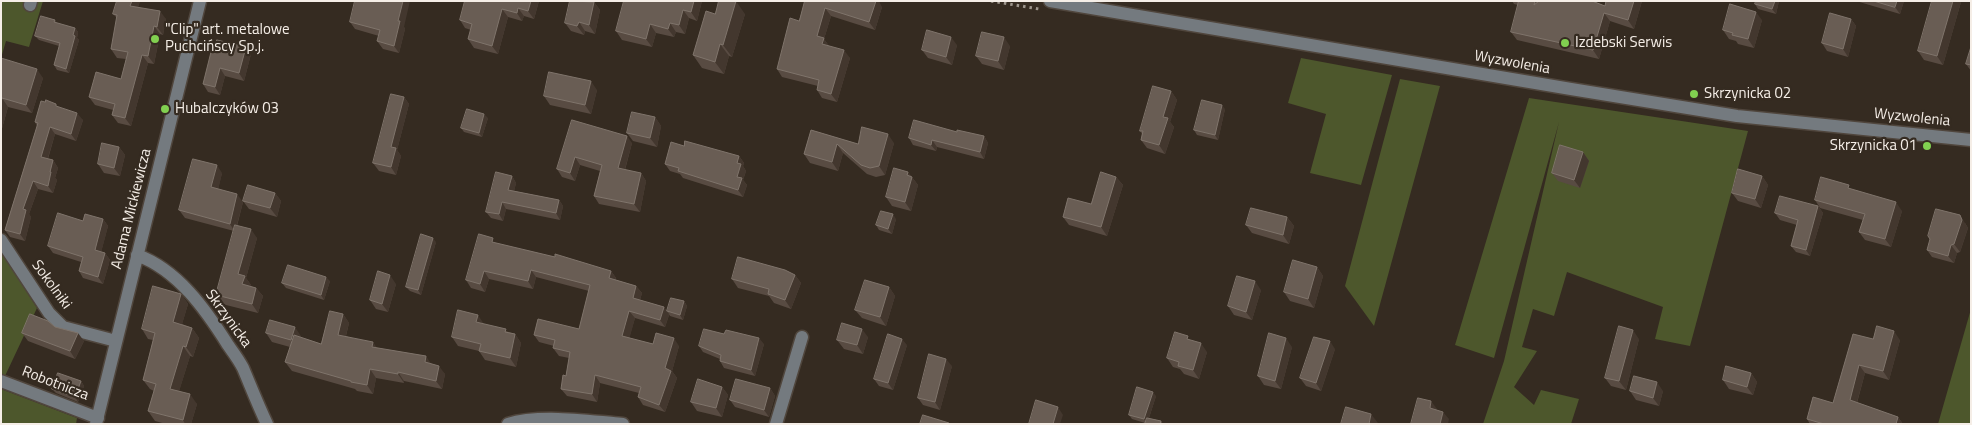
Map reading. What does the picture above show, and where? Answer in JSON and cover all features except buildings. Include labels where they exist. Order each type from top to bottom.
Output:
[{"type":"street","name":"Adama Mickiewicza","points":[[97,421],[200,1]]},
{"type":"street","name":"Wyzwolenia","points":[[1050,1],[1738,116],[1971,140]]},
{"type":"street","name":"Sokolniki","points":[[1,240],[49,313],[63,327],[116,342]]},
{"type":"street","name":"Skrzynicka","points":[[137,255],[147,258],[170,275],[191,295],[216,325],[242,366],[253,396],[267,424]]},
{"type":"street","points":[[776,424],[802,337]]},
{"type":"street","name":"Robotnicza","points":[[1,381],[97,421]]},
{"type":"street","points":[[508,424],[517,421],[548,419],[623,424]]},
{"type":"green space","points":[[1,1],[43,1],[29,47],[6,41],[1,58]]},
{"type":"green space","points":[[1301,58],[1392,75],[1361,185],[1310,173],[1326,114],[1288,103]]},
{"type":"green space","points":[[1400,79],[1440,86],[1374,326],[1345,286]]},
{"type":"green space","points":[[1529,98],[1748,131],[1690,346],[1655,339],[1663,307],[1567,272],[1554,316],[1533,309],[1522,347],[1537,351],[1514,387],[1534,405],[1541,390],[1579,399],[1571,424],[1483,424],[1504,361],[1559,122],[1494,358],[1455,345]]},
{"type":"green space","points":[[1,251],[37,308],[5,376],[1,374]]},
{"type":"green space","points":[[1971,309],[1971,424],[1938,424]]},
{"type":"green space","points":[[1,389],[77,418],[76,424],[1,424]]},
{"type":"place","name":"\"Clip\" art. metalowe Puchcińscy Sp.j.","points":[[155,39]]},
{"type":"place","name":"Izdebski Serwis","points":[[1565,43]]},
{"type":"place","name":"Skrzynicka 02","points":[[1694,94]]},
{"type":"place","name":"Hubalczyków 03","points":[[165,109]]},
{"type":"place","name":"Skrzynicka 01","points":[[1927,146]]}]
